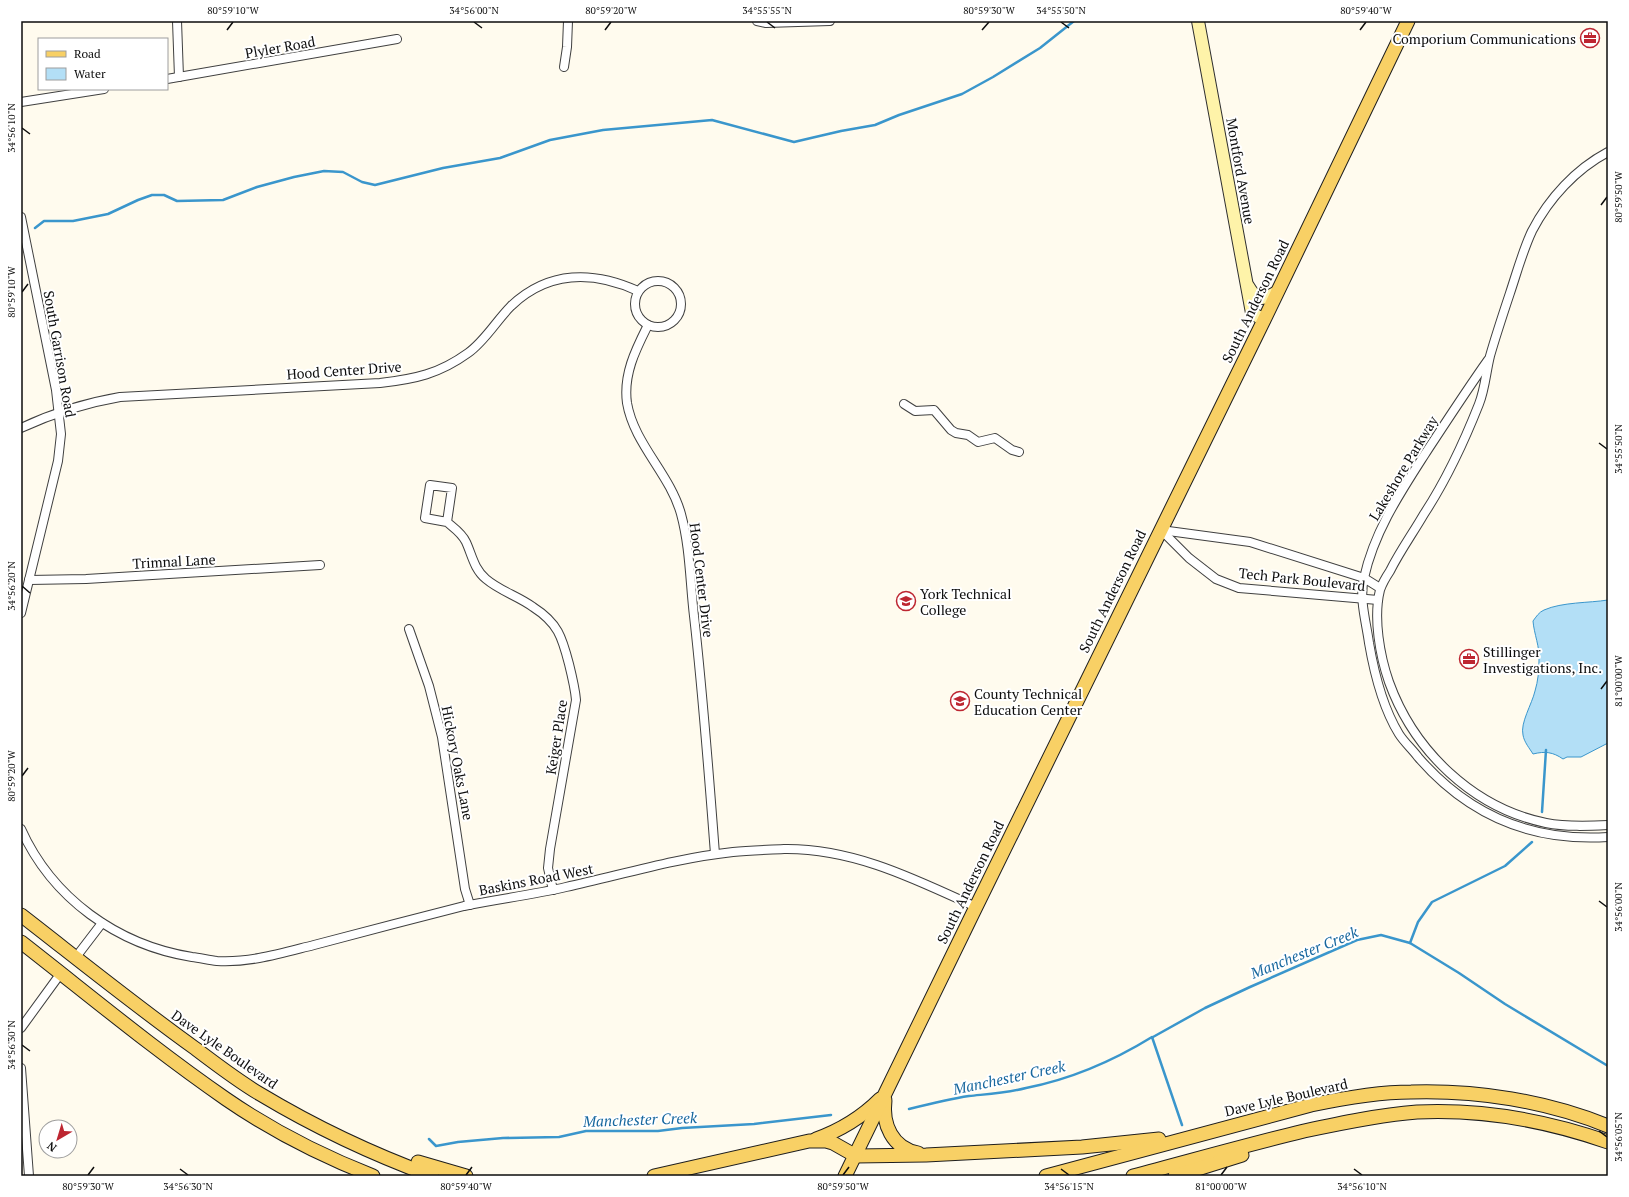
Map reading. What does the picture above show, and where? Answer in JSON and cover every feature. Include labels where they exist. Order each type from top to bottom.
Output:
[{"type":"main road","name":"South Anderson Road","points":[[845,1176],[1264,320],[1408,21]]},
{"type":"main road","name":"Dave Lyle Boulevard","points":[[21,915],[164,1027],[233,1076],[291,1112],[374,1154],[432,1176]]},
{"type":"main road","points":[[21,942],[227,1099],[311,1148],[372,1175]]},
{"type":"main road","name":"Dave Lyle Boulevard","points":[[1046,1176],[1311,1105],[1338,1100],[1410,1092],[1468,1094],[1505,1098],[1555,1109],[1608,1126]]},
{"type":"main road","points":[[654,1176],[809,1141],[843,1128],[862,1116],[886,1094]]},
{"type":"main road","points":[[886,1094],[884,1106],[885,1119],[892,1138],[907,1150],[926,1155]]},
{"type":"main road","points":[[291,1112],[405,1157],[433,1167],[466,1176]]},
{"type":"main road","points":[[1133,1176],[1274,1138],[1338,1123],[1416,1112],[1470,1113],[1527,1120],[1555,1126],[1608,1142]]},
{"type":"main road","points":[[1175,1176],[1262,1149],[1338,1123]]},
{"type":"main road","points":[[809,1141],[826,1141],[833,1143],[856,1156],[926,1155],[1082,1147],[1211,1132]]},
{"type":"street","points":[[176,21],[179,77]]},
{"type":"street","points":[[564,67],[567,47],[568,21]]},
{"type":"street","points":[[757,21],[766,23],[830,21]]},
{"type":"street","name":"Montford Avenue","points":[[1198,21],[1252,313],[1264,320]]},
{"type":"street","name":"Plyler Road","points":[[168,78],[397,39]]},
{"type":"street","points":[[21,102],[98,90]]},
{"type":"street","name":"Lakeshore Parkway","points":[[1608,152],[1596,159],[1562,188],[1545,208],[1532,231],[1522,255],[1490,358],[1481,400],[1456,460],[1426,512],[1400,551],[1380,588],[1378,600],[1378,626],[1382,661],[1396,700],[1409,725],[1437,762],[1470,790],[1496,805],[1521,816],[1548,823],[1585,826],[1608,825]]},
{"type":"street","name":"South Garrison Road","points":[[21,217],[52,372],[61,434],[58,461],[21,613]]},
{"type":"street","name":"Hood Center Drive","points":[[21,428],[59,412],[99,400],[134,396],[380,383],[414,378],[436,372],[452,364],[470,352],[512,306],[525,295],[542,286],[573,277],[593,277],[623,284],[638,291]]},
{"type":"street","points":[[657,280],[671,284],[677,289],[681,296],[681,312],[671,324],[664,327],[648,325],[637,314],[635,298],[638,291],[650,282],[657,280]]},
{"type":"street","points":[[1247,286],[1253,294],[1261,298],[1268,298],[1277,292]]},
{"type":"street","name":"Hood Center Drive","points":[[648,325],[630,366],[627,383],[627,402],[638,433],[676,501],[685,534],[700,670],[715,854]]},
{"type":"street","name":"Lakeshore Parkway","points":[[1490,358],[1464,393],[1399,495],[1376,537],[1364,578],[1361,599],[1373,668],[1387,708],[1399,734],[1429,770],[1464,800],[1491,816],[1519,827],[1549,834],[1584,839],[1608,837]]},
{"type":"street","points":[[904,404],[915,411],[934,410],[951,430],[956,433],[968,435],[978,442],[995,438],[1012,450],[1019,452]]},
{"type":"street","points":[[430,485],[452,488],[447,522],[425,518],[430,485]]},
{"type":"street","name":"Keiger Place","points":[[447,522],[461,534],[474,564],[483,575],[501,589],[533,606],[546,616],[554,624],[564,643],[576,692],[576,700],[550,849],[548,868],[553,890]]},
{"type":"street","name":"Tech Park Boulevard","points":[[1161,530],[1250,542],[1364,578],[1380,588]]},
{"type":"street","name":"Tech Park Boulevard","points":[[1161,530],[1188,558],[1216,579],[1239,588],[1378,600]]},
{"type":"street","name":"Trimnal Lane","points":[[29,580],[95,578],[320,565]]},
{"type":"street","name":"Hickory Oaks Lane","points":[[410,629],[429,686],[442,738],[465,890],[470,905]]},
{"type":"street","points":[[21,829],[27,842],[46,871],[73,900],[102,923],[76,957]]},
{"type":"street","name":"Baskins Road West","points":[[102,923],[114,931],[141,943],[176,954],[216,961],[243,960],[278,954],[470,905],[553,890],[715,854],[735,851],[788,849],[818,851],[874,863],[899,872],[976,906]]},
{"type":"street","points":[[21,1028],[61,973]]},
{"type":"street","points":[[21,1068],[30,1176]]},
{"type":"water","points":[[1608,600],[1608,743],[1581,757],[1567,757],[1563,759],[1549,753],[1533,754],[1523,735],[1523,725],[1534,696],[1539,672],[1539,650],[1533,621],[1541,612],[1551,607]]},
{"type":"waterway","points":[[35,228],[44,221],[73,221],[108,214],[152,195],[164,195],[177,201],[223,200],[257,187],[324,171],[343,172],[362,182],[375,185],[443,168],[500,158],[550,140],[603,130],[712,120],[794,142],[875,125],[899,115],[962,94],[1040,48],[1074,21]]},
{"type":"waterway","points":[[1542,812],[1546,750]]},
{"type":"waterway","points":[[1410,943],[1418,922],[1432,902],[1505,866],[1532,842]]},
{"type":"waterway","name":"Manchester Creek","points":[[1153,1037],[1205,1008],[1250,987],[1357,940],[1381,935],[1410,943],[1459,973],[1505,1004],[1608,1066]]},
{"type":"waterway","name":"Manchester Creek","points":[[909,1109],[962,1097],[1019,1090],[1060,1080],[1092,1068],[1122,1054],[1152,1037],[1182,1125]]},
{"type":"waterway","name":"Manchester Creek","points":[[429,1139],[436,1146],[458,1142],[503,1138],[559,1137],[586,1131],[658,1131],[682,1128],[754,1124],[831,1115]]},
{"type":"place","name":"Comporium Communications","points":[[1590,38]]},
{"type":"place","name":"York Technical College","points":[[906,601]]},
{"type":"place","name":"Stillinger Investigations, Inc.","points":[[1469,659]]},
{"type":"place","name":"County Technical Education Center","points":[[960,701]]}]
